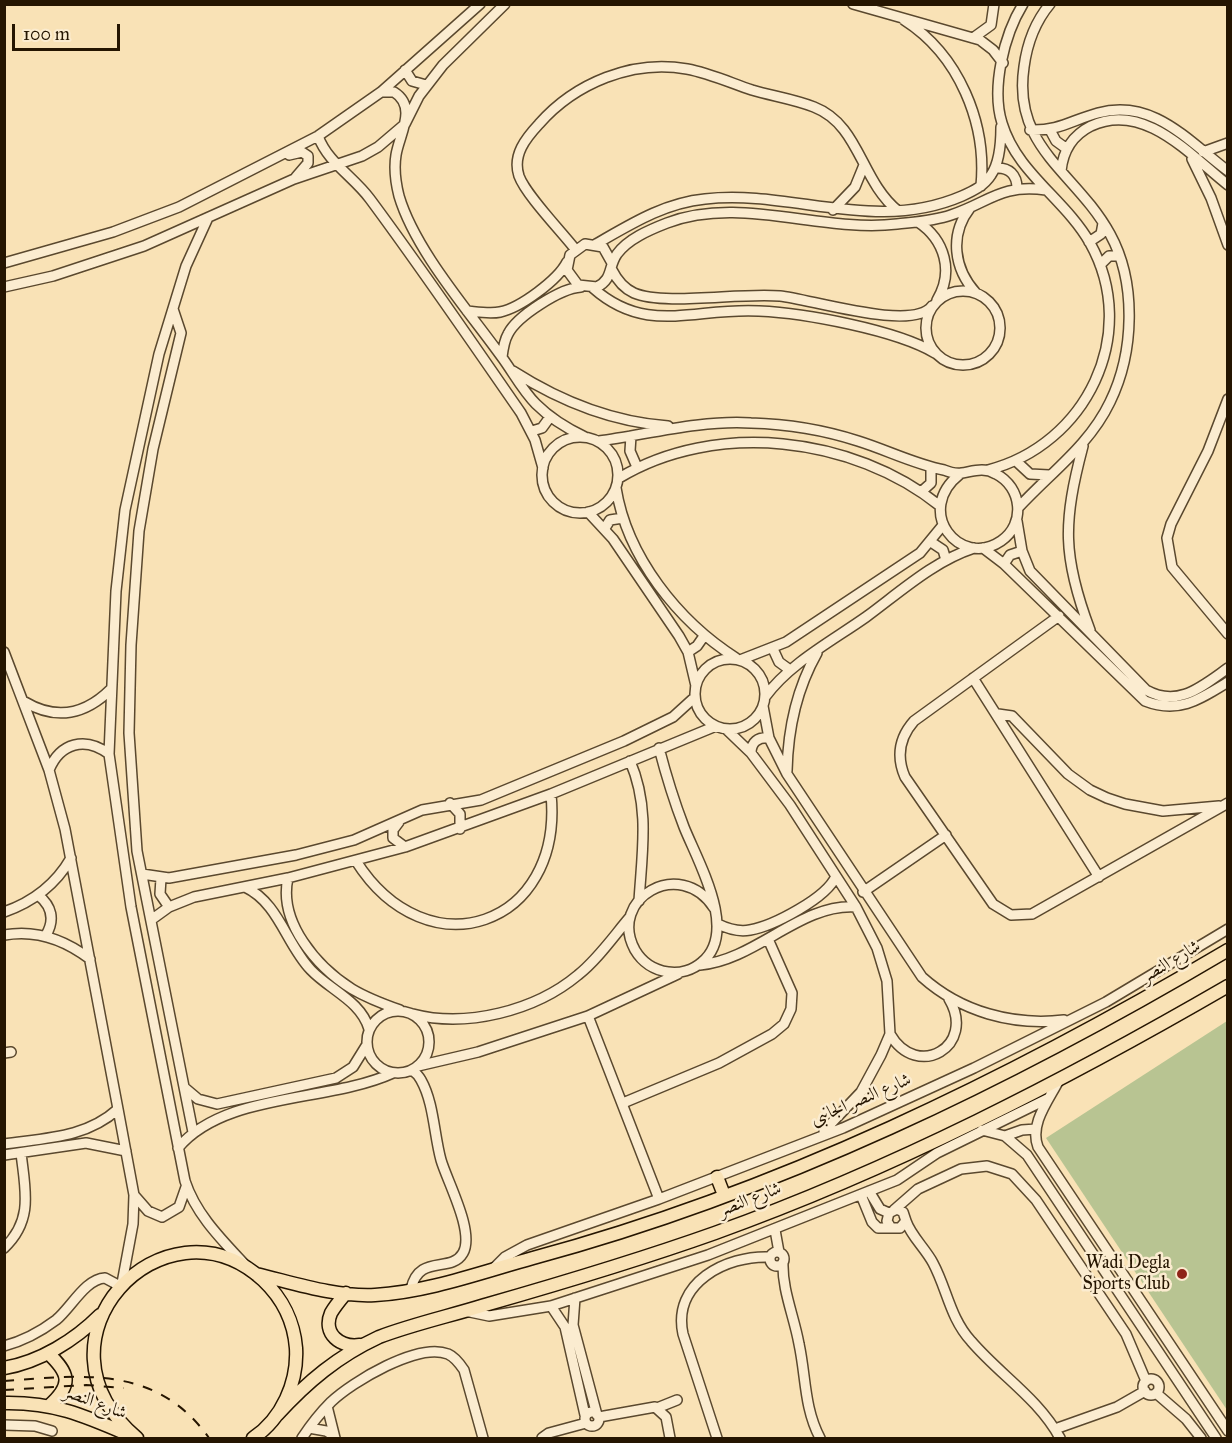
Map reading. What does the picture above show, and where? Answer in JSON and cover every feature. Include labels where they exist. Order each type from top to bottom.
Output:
[{"type":"main road","name":"شارع النصر","points":[[254,1272],[346,1293],[372,1295],[411,1289],[571,1248],[724,1195],[847,1147],[965,1092],[1114,1017],[1227,950]]},
{"type":"main road","name":"شارع النصر","points":[[277,1415],[317,1374],[360,1345],[398,1330],[655,1254],[771,1212],[964,1126],[1059,1079],[1227,986]]},
{"type":"main road","points":[[717,1177],[724,1195]]},
{"type":"main road","points":[[4,1368],[48,1353],[89,1326],[102,1312],[121,1284],[151,1264],[184,1254],[219,1257],[254,1272],[280,1300],[293,1332],[296,1349],[292,1384],[267,1432],[253,1438]]},
{"type":"main road","points":[[346,1293],[331,1313],[330,1329],[338,1342],[352,1347],[360,1345]]},
{"type":"main road","points":[[102,1312],[96,1332],[95,1372],[109,1410],[136,1438]]},
{"type":"main road","points":[[48,1353],[60,1366],[66,1378],[66,1386],[50,1405]]},
{"type":"main road","name":"شارع النصر","points":[[4,1403],[50,1405],[98,1420],[136,1438]]},
{"type":"street","points":[[4,263],[113,232],[179,207],[318,136],[381,92],[480,4]]},
{"type":"street","points":[[505,4],[426,85],[405,124],[395,157],[399,196],[417,235],[467,311],[534,402],[550,417],[599,441],[614,457],[623,518],[644,560],[679,610],[704,636],[756,670],[765,687],[764,702],[769,738],[787,774],[914,968],[949,999],[955,1009],[957,1031],[945,1049],[935,1054],[914,1056],[903,1051],[890,1034]]},
{"type":"street","points":[[853,4],[973,38],[987,45],[1003,63]]},
{"type":"street","points":[[973,38],[991,25],[994,4]]},
{"type":"street","points":[[467,311],[495,313],[510,309],[556,278],[575,249],[585,244],[596,244],[649,214],[705,199],[741,198],[833,210],[897,211],[940,204],[981,186],[996,168],[1001,121],[999,99],[1003,63],[1010,33],[1023,4]]},
{"type":"street","points":[[151,920],[170,907],[203,894],[288,878],[405,848],[551,794],[659,748],[721,727],[744,726],[752,721],[790,670],[946,560],[1001,541],[1008,535],[1017,513],[1049,475],[1083,445],[1111,401],[1121,371],[1129,334],[1129,299],[1119,256],[1103,223],[1037,142],[1030,130],[1023,102],[1024,63],[1032,34],[1050,4]]},
{"type":"street","points":[[904,20],[937,49],[962,86],[980,140],[981,186]]},
{"type":"street","points":[[575,249],[522,182],[518,172],[518,156],[531,132],[554,109],[577,92],[621,72],[650,67],[681,68],[813,107],[827,114],[844,130],[880,194],[897,211]]},
{"type":"street","points":[[405,70],[412,81],[426,85]]},
{"type":"street","points":[[381,92],[394,92],[402,98],[405,124]]},
{"type":"street","points":[[1030,130],[1050,130],[1101,112],[1135,110],[1165,121],[1227,171]]},
{"type":"street","points":[[1061,171],[1067,149],[1076,137],[1089,127],[1122,119],[1153,128],[1227,185]]},
{"type":"street","points":[[1001,121],[1014,153],[1089,242],[1100,265],[1106,289],[1108,326],[1104,351],[1092,387],[1067,426],[1052,440],[1017,461],[988,470],[974,470],[960,474],[950,482],[943,494],[940,506],[943,525],[956,540],[978,548],[1005,564],[1135,694],[1157,706],[1182,707],[1194,703],[1227,682]]},
{"type":"street","points":[[4,287],[52,276],[144,246],[207,220],[294,179],[378,147],[405,124]]},
{"type":"street","points":[[1050,130],[1056,141],[1067,149]]},
{"type":"street","points":[[318,136],[325,152],[367,195],[403,244],[532,431],[543,468],[544,487],[554,502],[576,513],[588,512],[606,504],[617,483],[637,467],[671,454],[711,445],[746,442],[787,445],[826,452],[868,465],[921,492],[940,506]]},
{"type":"street","points":[[1203,152],[1227,143]]},
{"type":"street","points":[[276,157],[298,152],[305,153],[308,163],[294,179]]},
{"type":"street","points":[[1189,154],[1212,198],[1227,245]]},
{"type":"street","points":[[833,210],[850,193],[864,165]]},
{"type":"street","points":[[996,168],[1005,169],[1013,174],[1017,188]]},
{"type":"street","points":[[502,357],[508,333],[518,322],[558,294],[581,287],[593,288],[607,281],[612,266],[625,245],[667,223],[710,213],[736,213],[852,224],[918,222],[951,215],[996,194],[1017,188],[1046,190]]},
{"type":"street","points":[[593,288],[612,304],[635,314],[654,316],[757,311],[795,315],[895,337],[935,353],[945,361],[962,366],[979,362],[993,350],[1000,331],[999,318],[988,300],[976,293],[962,274],[956,250],[960,226],[972,206]]},
{"type":"street","points":[[207,220],[186,267],[173,309],[150,391],[125,510],[116,591],[109,754],[130,908],[185,1181],[207,1221],[254,1272]]},
{"type":"street","points":[[918,222],[938,241],[945,258],[946,277],[925,330],[935,353]]},
{"type":"street","points":[[1089,242],[1101,234],[1103,223]]},
{"type":"street","points":[[616,233],[617,241],[625,245]]},
{"type":"street","points":[[403,244],[407,238],[417,235]]},
{"type":"street","points":[[596,244],[606,250],[612,266],[626,289],[641,295],[779,296],[895,316],[916,315],[929,311],[934,304],[955,291],[976,293]]},
{"type":"street","points":[[1100,265],[1106,257],[1119,256]]},
{"type":"street","points":[[567,262],[570,277],[581,287]]},
{"type":"street","points":[[173,309],[181,333],[153,449],[139,531],[131,645],[129,733],[135,828],[142,874],[193,1132]]},
{"type":"street","points":[[509,368],[545,390],[583,407],[644,423],[682,427]]},
{"type":"street","points":[[1227,399],[1208,451],[1171,524],[1167,538],[1172,567],[1227,634]]},
{"type":"street","points":[[532,431],[542,428],[550,417]]},
{"type":"street","points":[[599,441],[682,427],[748,422],[822,431],[931,467],[960,474]]},
{"type":"street","points":[[543,468],[548,455],[557,444],[570,438],[585,436]]},
{"type":"street","points":[[631,436],[630,451],[637,467]]},
{"type":"street","points":[[1083,445],[1069,504],[1067,546],[1074,586],[1092,635]]},
{"type":"street","points":[[1017,461],[1030,474],[1049,475]]},
{"type":"street","points":[[921,492],[932,483],[931,467]]},
{"type":"street","points":[[988,470],[1002,477],[1012,487],[1022,551],[1030,570],[1146,690],[1165,698],[1185,696],[1227,668]]},
{"type":"street","points":[[588,512],[605,528],[688,652],[700,711],[751,753],[790,805],[856,907],[884,966],[889,999],[890,1034],[861,1092],[848,1109],[816,1137]]},
{"type":"street","points":[[605,528],[610,520],[623,518]]},
{"type":"street","points":[[142,874],[161,878],[233,868],[327,848],[373,833],[422,810],[450,803],[481,800],[567,766],[673,717],[696,692],[708,667],[722,659],[739,659],[773,649],[920,553],[932,542],[943,525]]},
{"type":"street","points":[[932,542],[943,550],[946,560]]},
{"type":"street","points":[[1005,564],[1010,555],[1022,551]]},
{"type":"street","points":[[1059,616],[914,721],[902,738],[901,768],[905,777],[993,904],[1011,915],[1032,914],[1225,804]]},
{"type":"street","points":[[688,652],[697,646],[704,636]]},
{"type":"street","points":[[773,649],[779,662],[790,670]]},
{"type":"street","points":[[787,774],[792,716],[802,682],[818,651]]},
{"type":"street","points":[[4,652],[26,702],[49,770],[71,858],[134,1195],[133,1224],[121,1284],[105,1278],[93,1281],[56,1320],[35,1334],[4,1346]]},
{"type":"street","points":[[973,678],[998,714],[1099,877]]},
{"type":"street","points":[[26,702],[46,712],[69,713],[91,706],[111,689]]},
{"type":"street","points":[[998,714],[1012,716],[1068,774],[1089,790],[1107,798],[1163,811],[1225,804]]},
{"type":"street","points":[[109,732],[129,733]]},
{"type":"street","points":[[751,753],[758,740],[769,738]]},
{"type":"street","points":[[49,770],[60,752],[79,743],[100,747],[109,754]]},
{"type":"street","points":[[659,748],[669,787],[704,874],[718,924],[712,951],[700,965]]},
{"type":"street","points":[[630,761],[641,792],[644,813],[639,901]]},
{"type":"street","points":[[356,861],[377,890],[406,911],[439,923],[457,925],[476,922],[510,906],[536,878],[544,863],[552,829],[551,794]]},
{"type":"street","points":[[450,803],[460,814],[460,829]]},
{"type":"street","points":[[401,820],[393,830],[393,838],[405,848]]},
{"type":"street","points":[[863,892],[946,835]]},
{"type":"street","points":[[4,912],[38,895],[63,871],[71,858]]},
{"type":"street","points":[[718,924],[734,930],[758,928],[821,897],[836,876]]},
{"type":"street","points":[[161,878],[160,894],[170,907]]},
{"type":"street","points":[[288,878],[285,889],[291,915],[299,934],[317,960],[333,975],[360,993],[402,1011],[433,1019],[468,1018],[512,1009],[550,994],[586,968],[631,915],[646,893],[663,885],[683,884],[701,893],[714,908]]},
{"type":"street","points":[[184,1086],[193,1096],[207,1103],[223,1103],[336,1078],[353,1067],[366,1046],[369,1029],[365,1018],[357,1008],[303,961],[264,899],[245,886]]},
{"type":"street","points":[[38,895],[47,904],[52,917],[46,935]]},
{"type":"street","points":[[178,1148],[193,1132],[229,1113],[366,1084],[393,1073],[478,1052],[588,1016],[700,965],[727,960],[826,909],[856,907]]},
{"type":"street","points":[[631,915],[632,942],[641,958],[656,969],[683,972]]},
{"type":"street","name":"شارع النصر الجانبى","points":[[493,1269],[505,1257],[527,1245],[717,1177],[975,1068],[1106,1002],[1227,929]]},
{"type":"street","points":[[4,935],[21,933],[46,935],[76,949],[90,959]]},
{"type":"street","points":[[623,1102],[719,1063],[772,1034],[784,1024],[791,1009],[792,993],[768,939]]},
{"type":"street","points":[[949,999],[1008,1019],[1030,1022],[1073,1019]]},
{"type":"street","points":[[369,1029],[380,1016],[402,1011]]},
{"type":"street","points":[[413,1014],[425,1027],[429,1039],[425,1057],[415,1068]]},
{"type":"street","points":[[588,1016],[659,1199]]},
{"type":"street","points":[[157,1042],[174,1037]]},
{"type":"street","points":[[366,1046],[373,1062],[393,1073]]},
{"type":"street","points":[[411,1289],[420,1271],[428,1266],[456,1260],[463,1254],[466,1245],[459,1207],[441,1159],[424,1086],[415,1068]]},
{"type":"street","points":[[1059,1079],[1036,1129],[1038,1147],[1227,1431]]},
{"type":"street","points":[[465,1311],[489,1316],[551,1306],[708,1255],[897,1180],[937,1153],[1049,1098]]},
{"type":"street","points":[[207,1103],[206,1112],[210,1121]]},
{"type":"street","points":[[4,1144],[89,1130],[102,1123],[118,1109]]},
{"type":"street","points":[[964,1126],[1005,1136],[1027,1155],[1216,1438]]},
{"type":"street","points":[[1005,1136],[1022,1130],[1036,1129]]},
{"type":"street","points":[[4,1155],[86,1143],[126,1151]]},
{"type":"street","points":[[4,1248],[20,1231],[27,1208],[21,1153]]},
{"type":"street","points":[[865,1193],[874,1225],[881,1229],[890,1226],[918,1189],[969,1167],[998,1167],[1012,1174],[1036,1200],[1126,1334],[1150,1395],[1159,1389],[1157,1382]]},
{"type":"street","points":[[134,1195],[148,1211],[158,1216],[168,1215],[183,1201],[185,1181]]},
{"type":"street","points":[[865,1193],[880,1209],[899,1214],[933,1263],[948,1303],[969,1339],[1029,1396],[1060,1438]]},
{"type":"street","points":[[774,1230],[800,1346],[809,1410],[820,1438]]},
{"type":"street","points":[[781,1257],[775,1252],[772,1261],[784,1282]]},
{"type":"street","points":[[717,1438],[683,1334],[681,1318],[684,1303],[690,1290],[707,1274],[751,1258],[772,1261]]},
{"type":"street","points":[[551,1306],[569,1326],[598,1416],[594,1426],[586,1419],[569,1326],[575,1298]]},
{"type":"street","points":[[302,1438],[327,1406],[351,1386],[382,1368],[436,1352],[447,1354],[457,1360],[464,1370],[483,1438]]},
{"type":"street","points":[[1157,1382],[1170,1371]]},
{"type":"street","points":[[1055,1429],[1079,1418],[1110,1410],[1145,1386],[1150,1379],[1157,1382]]},
{"type":"street","points":[[1156,1393],[1186,1419],[1201,1438]]},
{"type":"street","points":[[598,1416],[647,1407],[657,1408],[677,1400]]},
{"type":"street","points":[[327,1406],[334,1437]]},
{"type":"street","points":[[657,1408],[666,1417],[670,1438]]},
{"type":"street","points":[[531,1438],[543,1437],[586,1419]]},
{"type":"street","points":[[4,1425],[35,1426],[52,1431]]},
{"type":"street","points":[[309,1428],[326,1431],[334,1437]]},
{"type":"green space","name":"Wadi Degla Sports Club","points":[[1227,1021],[1227,1410],[1046,1138]]},
{"type":"railway","points":[[4,1381],[90,1377],[142,1386],[166,1397],[189,1414],[209,1438]]},
{"type":"railway","points":[[4,1390],[86,1385],[124,1388]]},
{"type":"place","name":"Wadi Degla Sports Club","points":[[1182,1274]]}]
